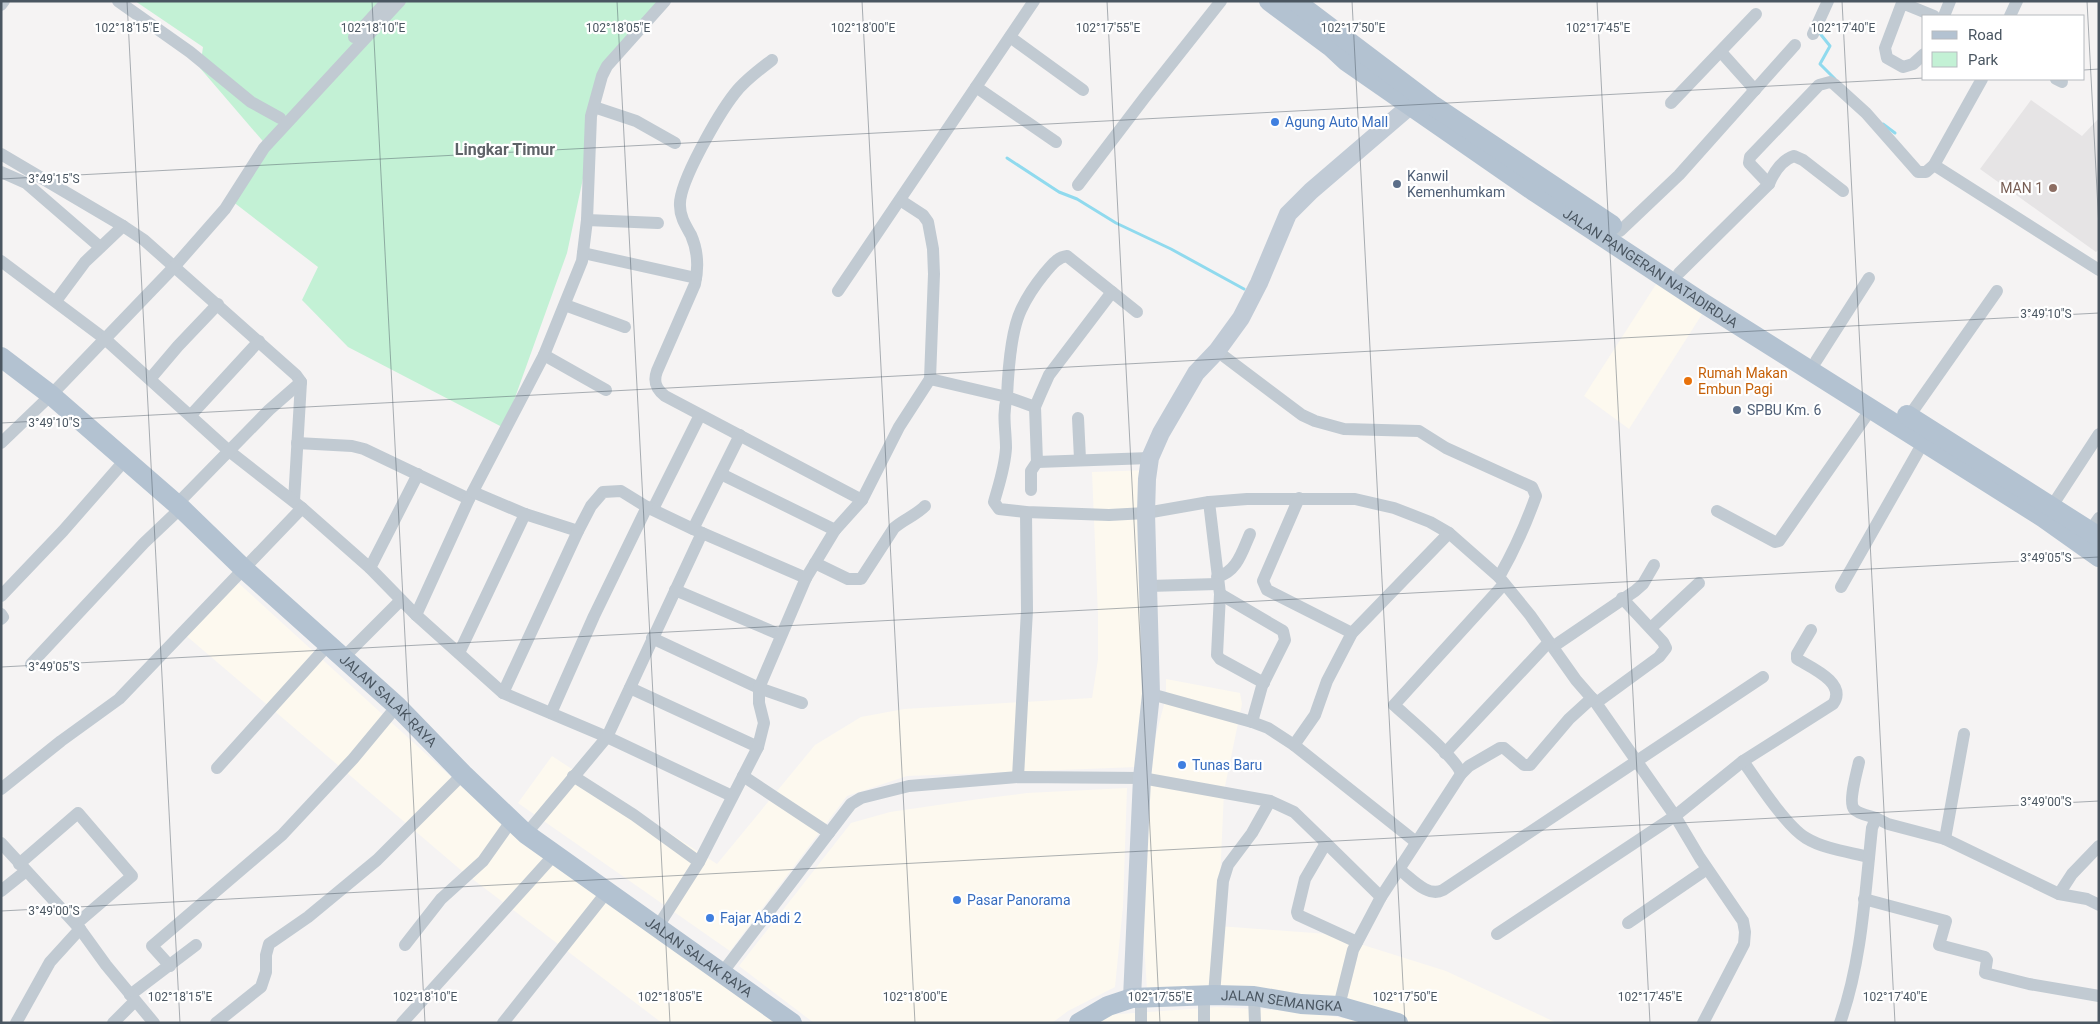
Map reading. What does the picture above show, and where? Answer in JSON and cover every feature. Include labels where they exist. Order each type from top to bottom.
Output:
[{"type":"main road","name":"JALAN PANGERAN NATADIRDJA","points":[[1269,1],[1331,47],[1346,61],[1415,101],[1620,231],[1678,273],[1816,361],[1905,422],[2048,512]]},
{"type":"main road","name":"JALAN PANGERAN NATADIRDJA","points":[[1295,1],[1415,101],[1535,192],[1703,303],[1871,409],[1905,422],[1924,441],[2048,512]]},
{"type":"main road","name":"JALAN SALAK RAYA","points":[[1,357],[51,396],[179,506],[243,568],[397,706],[463,774],[519,827],[606,893],[792,1023]]},
{"type":"main road","points":[[2048,512],[2096,529]]},
{"type":"main road","points":[[2048,512],[2099,557]]},
{"type":"main road","name":"JALAN SEMANGKA","points":[[1079,1023],[1108,1006],[1136,998],[1209,996],[1254,996],[1300,1004],[1339,1006],[1368,1019],[1398,1023]]},
{"type":"street","points":[[1,5],[4,1]]},
{"type":"street","points":[[118,1],[190,52],[251,102],[280,118]]},
{"type":"street","points":[[264,148],[264,139],[280,118],[387,1]]},
{"type":"street","points":[[1,444],[51,396],[174,267],[226,209],[264,148],[400,1]]},
{"type":"street","points":[[416,615],[471,496],[544,355],[565,305],[583,253],[587,220],[590,129],[602,76],[607,66],[665,1]]},
{"type":"street","points":[[838,291],[1034,1]]},
{"type":"street","points":[[1078,185],[1145,96],[1221,1]]},
{"type":"street","points":[[1813,34],[1828,1]]},
{"type":"street","points":[[1944,15],[1950,1]]},
{"type":"street","points":[[2010,15],[2017,1]]},
{"type":"street","points":[[1922,56],[1913,64],[1903,67],[1891,61],[1885,55],[1885,48],[1902,2],[1932,15]]},
{"type":"street","points":[[1671,103],[1756,14]]},
{"type":"street","points":[[1010,37],[1083,90]]},
{"type":"street","points":[[1620,231],[1679,175],[1795,45]]},
{"type":"street","points":[[1721,52],[1755,90]]},
{"type":"street","points":[[772,60],[745,82],[724,108],[698,155],[682,192],[680,200],[681,214],[698,258],[696,278],[658,371],[655,383],[665,396],[862,500]]},
{"type":"street","points":[[1769,184],[1749,163],[1750,157],[1819,84],[1834,84],[1866,113],[1918,172],[1926,172],[1934,165],[1981,80]]},
{"type":"street","points":[[976,87],[1056,142]]},
{"type":"street","points":[[1141,1023],[1136,998],[1142,778],[1151,694],[1146,513],[1146,479],[1150,458],[1160,433],[1196,373],[1217,350],[1241,318],[1259,283],[1288,214],[1311,191],[1415,101]]},
{"type":"street","points":[[594,107],[636,121],[675,142]]},
{"type":"street","points":[[1,154],[123,226],[218,304],[296,375],[301,382],[297,443],[298,504],[243,568],[119,699],[1,788]]},
{"type":"street","points":[[1678,273],[1769,184],[1774,172],[1785,161],[1794,156],[1803,160],[1843,191]]},
{"type":"street","points":[[1934,165],[2099,270]]},
{"type":"street","points":[[1,172],[26,182],[100,247]]},
{"type":"street","points":[[657,928],[699,862],[758,748],[764,723],[759,703],[759,688],[806,578],[835,530],[862,500],[899,427],[930,379],[934,274],[933,249],[928,222],[923,215],[900,200]]},
{"type":"street","points":[[587,220],[658,223]]},
{"type":"street","points":[[56,301],[85,262],[123,226]]},
{"type":"street","points":[[583,253],[696,278]]},
{"type":"street","points":[[1138,312],[1067,256],[1060,258],[1050,267],[1020,310],[1008,371],[1007,397],[1003,418],[1006,447],[1004,469],[994,502],[999,509],[1109,516],[1146,513],[1209,502],[1247,499],[1355,499],[1394,508],[1430,522],[1449,533],[1501,581],[1552,644],[1674,816],[1743,921],[1745,932],[1744,944],[1703,1023]]},
{"type":"street","points":[[1,261],[105,340],[229,451],[298,504],[370,568],[416,615],[503,693],[607,737],[732,796]]},
{"type":"street","points":[[1816,361],[1869,278]]},
{"type":"street","points":[[1905,422],[1997,291]]},
{"type":"street","points":[[1031,490],[1031,471],[1037,462],[1035,408],[1049,375],[1112,292]]},
{"type":"street","points":[[150,379],[218,304]]},
{"type":"street","points":[[565,305],[625,327]]},
{"type":"street","points":[[191,415],[259,341]]},
{"type":"street","points":[[1217,350],[1302,415],[1315,422],[1344,429],[1419,431],[1446,448],[1532,487],[1536,496],[1532,509],[1501,581],[1394,705],[1446,753],[1460,768],[1461,774]]},
{"type":"street","points":[[544,355],[606,390]]},
{"type":"street","points":[[930,379],[1007,397],[1035,408]]},
{"type":"street","points":[[31,664],[229,451],[269,410],[301,382]]},
{"type":"street","points":[[1717,511],[1775,542],[1779,542],[1871,409]]},
{"type":"street","points":[[551,713],[594,616],[700,415]]},
{"type":"street","points":[[1078,418],[1080,459]]},
{"type":"street","points":[[2048,512],[2099,434]]},
{"type":"street","points":[[405,945],[441,899],[573,776],[607,737],[675,590],[721,474],[740,435]]},
{"type":"street","points":[[1841,587],[1924,441]]},
{"type":"street","points":[[297,443],[364,449],[471,496],[578,531]]},
{"type":"street","points":[[1037,462],[1150,458]]},
{"type":"street","points":[[1,596],[63,531],[126,459]]},
{"type":"street","points":[[370,568],[418,474]]},
{"type":"street","points":[[721,474],[835,530]]},
{"type":"street","points":[[503,693],[578,531],[591,506],[603,492],[622,491],[650,508],[698,531],[806,578]]},
{"type":"street","points":[[1298,498],[1263,581],[1264,586],[1267,590],[1352,633]]},
{"type":"street","points":[[1209,502],[1218,585],[1217,655],[1220,659],[1264,683]]},
{"type":"street","points":[[815,563],[848,579],[861,579],[894,528],[900,522],[915,516],[925,506]]},
{"type":"street","points":[[1018,777],[1027,610],[1026,512]]},
{"type":"street","points":[[459,653],[525,514]]},
{"type":"street","points":[[1294,745],[1315,715],[1327,681],[1352,633],[1449,533]]},
{"type":"street","points":[[1218,585],[1234,567],[1250,534]]},
{"type":"street","points":[[1446,753],[1552,644],[1643,584],[1654,565]]},
{"type":"street","points":[[1651,628],[1699,583]]},
{"type":"street","points":[[1149,586],[1218,585],[1283,631],[1285,640],[1264,683],[1252,722]]},
{"type":"street","points":[[675,590],[781,635]]},
{"type":"street","points":[[1339,1006],[1353,950],[1357,942],[1381,897],[1461,774],[1469,766],[1500,748],[1504,748],[1524,765],[1530,765],[1569,719],[1665,651],[1664,642],[1622,598]]},
{"type":"street","points":[[344,657],[401,600]]},
{"type":"street","points":[[1,614],[3,617],[1,619]]},
{"type":"street","points":[[1497,934],[1674,816],[1743,761],[1834,704],[1837,700],[1837,694],[1832,683],[1827,677],[1797,659],[1811,630]]},
{"type":"street","points":[[652,638],[759,688],[802,703]]},
{"type":"street","points":[[217,768],[328,645]]},
{"type":"street","points":[[1400,870],[1424,888],[1437,894],[1763,676]]},
{"type":"street","points":[[630,688],[758,748]]},
{"type":"street","points":[[1151,694],[1268,728],[1294,745],[1416,842]]},
{"type":"street","points":[[170,966],[152,946],[282,835],[353,759],[397,706]]},
{"type":"street","points":[[1945,838],[1964,734]]},
{"type":"street","points":[[1743,761],[1771,800],[1805,837],[1818,844],[1869,857]]},
{"type":"street","points":[[1858,762],[1852,797],[1854,809],[1888,824],[1945,838],[2059,894],[2087,900],[2099,905]]},
{"type":"street","points":[[216,1023],[261,987],[266,972],[266,955],[269,944],[308,917],[377,860],[463,774]]},
{"type":"street","points":[[573,776],[634,815],[699,862]]},
{"type":"street","points":[[743,776],[829,833]]},
{"type":"street","points":[[722,973],[851,804],[861,798],[880,792],[909,786],[1018,777],[1142,778],[1270,801],[1294,812],[1381,897]]},
{"type":"street","points":[[1204,1023],[1223,881],[1228,865],[1252,833],[1270,801]]},
{"type":"street","points":[[1,891],[78,813],[132,876],[78,926],[50,962],[16,1023]]},
{"type":"street","points":[[1840,1023],[1847,1003],[1864,899],[1872,828],[1876,818]]},
{"type":"street","points":[[1,843],[22,868],[78,926],[154,1023]]},
{"type":"street","points":[[1326,843],[1305,879],[1297,912],[1305,918],[1357,942]]},
{"type":"street","points":[[2059,894],[2072,874],[2099,846]]},
{"type":"street","points":[[402,1023],[554,855]]},
{"type":"street","points":[[1628,923],[1708,869]]},
{"type":"street","points":[[503,1023],[606,893]]},
{"type":"street","points":[[1864,899],[1946,921],[1939,945],[1985,957],[1987,960],[1985,973],[2029,984],[2099,996]]},
{"type":"street","points":[[113,1023],[133,998],[196,945]]},
{"type":"street","points":[[1254,996],[1255,1023]]},
{"type":"shaded area","name":"MAN 1","points":[[2031,100],[2082,136],[2099,118],[2099,249],[2096,252],[1980,169]]},
{"type":"shaded area","points":[[1660,278],[1706,308],[1629,429],[1584,396]]},
{"type":"shaded area","points":[[1150,470],[1155,692],[1137,767],[907,776],[847,796],[730,951],[518,803],[552,756],[717,864],[815,745],[861,717],[904,709],[1092,698],[1098,659],[1098,614],[1092,472]]},
{"type":"shaded area","points":[[234,579],[471,795],[778,1023],[662,1023],[462,871],[183,633]]},
{"type":"shaded area","points":[[1166,679],[1240,693],[1242,704],[1224,791],[1218,926],[1328,934],[1446,971],[1557,1023],[1396,1023],[1147,990],[1142,910],[1144,781],[1166,697]]},
{"type":"shaded area","name":"Pasar Panorama","points":[[1127,788],[1123,906],[1115,987],[1068,1011],[1052,1023],[814,1023],[739,966],[851,823],[890,812],[979,799],[1027,793]]},
{"type":"shaded area","points":[[1217,1007],[1312,1012],[1366,1023],[1097,1023],[1107,1015]]},
{"type":"green space","points":[[135,1],[659,1],[605,76],[567,253],[504,428],[348,347],[302,300],[318,267],[232,201],[267,146],[200,68],[203,47]]},
{"type":"waterway","points":[[1818,31],[1830,46],[1820,64],[1835,79]]},
{"type":"waterway","points":[[1883,124],[1895,133]]},
{"type":"waterway","points":[[1007,158],[1059,192],[1077,199],[1116,223],[1171,249],[1244,289]]},
{"type":"place","name":"Agung Auto Mall","points":[[1275,122]]},
{"type":"place","name":"Kanwil Kemenhumkam","points":[[1397,184]]},
{"type":"place","name":"MAN 1","points":[[2053,188]]},
{"type":"place","name":"Rumah Makan Embun Pagi","points":[[1688,381]]},
{"type":"place","name":"SPBU Km. 6","points":[[1737,410]]},
{"type":"place","name":"Tunas Baru","points":[[1182,765]]},
{"type":"place","name":"Pasar Panorama","points":[[957,900]]},
{"type":"place","name":"Fajar Abadi 2","points":[[710,918]]},
{"type":"district","name":"Lingkar Timur","points":[[505,149]]}]
